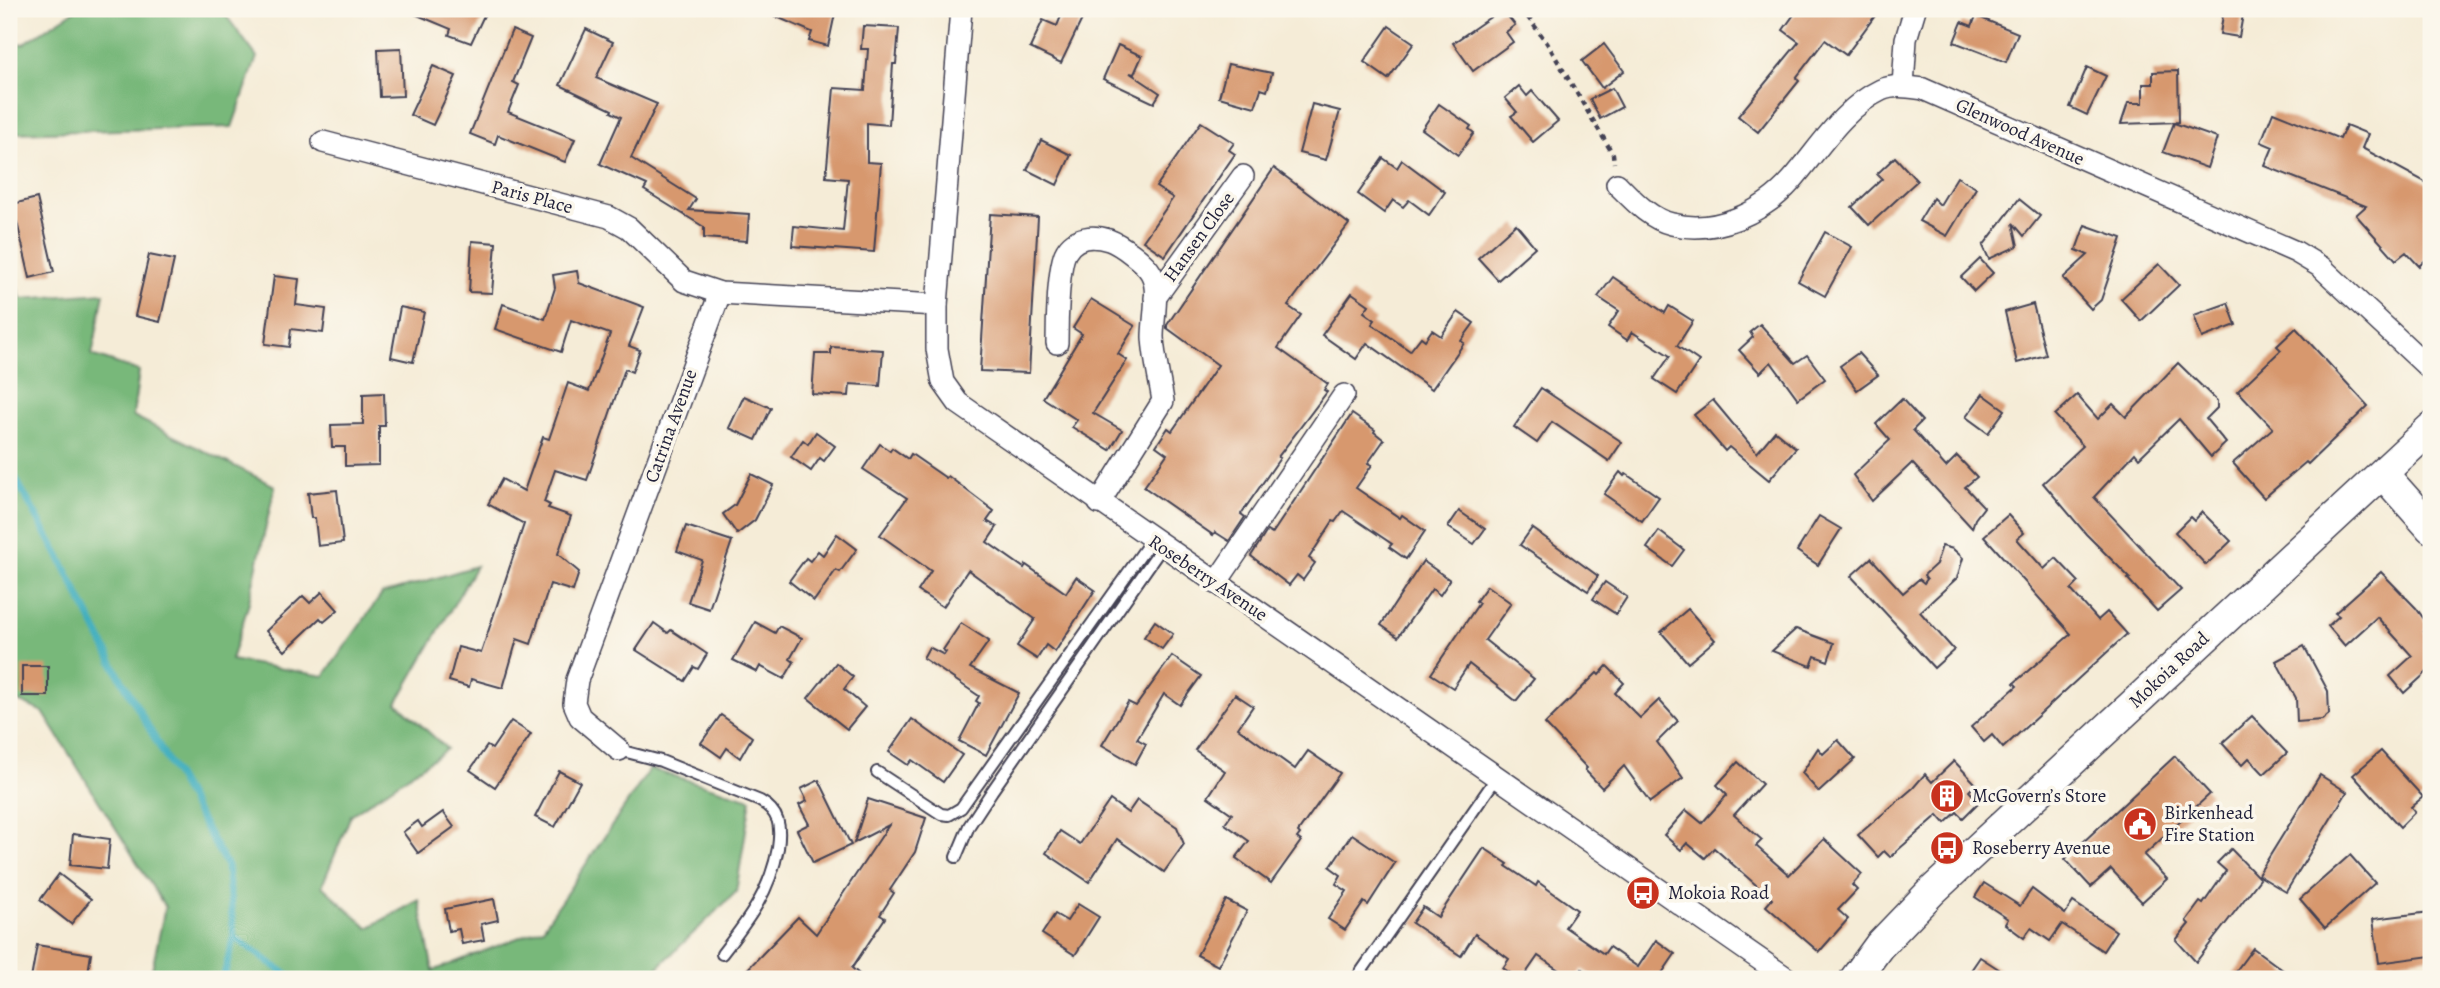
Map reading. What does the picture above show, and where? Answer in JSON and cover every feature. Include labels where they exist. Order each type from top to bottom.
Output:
[{"type":"main road","name":"Mokoia Road","points":[[1855,979],[1879,946],[1931,892],[2431,428]]},
{"type":"main road","points":[[2382,474],[2431,528]]},
{"type":"street","name":"Roseberry Avenue","points":[[961,9],[937,305],[937,349],[943,382],[958,403],[1098,503],[1788,979]]},
{"type":"street","points":[[1617,184],[1643,210],[1671,224],[1709,227],[1748,215],[1789,184],[1856,105],[1883,89],[1903,86],[1906,39],[1915,9]]},
{"type":"street","name":"Glenwood Avenue","points":[[1903,86],[1923,89],[2296,252],[2321,267],[2431,370]]},
{"type":"street","name":"Paris Place","points":[[323,142],[609,218],[629,228],[684,281],[720,293]]},
{"type":"street","name":"Hansen Close","points":[[1155,298],[1243,176]]},
{"type":"street","name":"Hansen Close","points":[[1057,343],[1059,294],[1065,253],[1077,240],[1092,237],[1110,240],[1129,251],[1151,273],[1155,298],[1153,339],[1163,401],[1098,503]]},
{"type":"street","points":[[720,293],[937,305]]},
{"type":"street","name":"Catrina Avenue","points":[[619,750],[580,717],[574,703],[577,680],[720,293]]},
{"type":"street","points":[[1216,583],[1343,395]]},
{"type":"lane","points":[[877,772],[942,814],[956,812],[961,808],[1157,543]]},
{"type":"lane","points":[[956,858],[969,826],[1157,543]]},
{"type":"lane","points":[[619,750],[661,761],[760,801],[776,816],[781,833],[774,870],[763,897],[722,954]]},
{"type":"lane","points":[[1356,979],[1497,777]]},
{"type":"path","points":[[1522,9],[1547,43],[1613,154],[1617,184]]},
{"type":"green space","points":[[77,9],[221,9],[257,57],[232,127],[9,133],[9,42],[23,44]]},
{"type":"green space","points":[[9,264],[21,299],[104,293],[92,355],[139,371],[133,416],[275,486],[248,606],[231,660],[324,676],[382,594],[476,566],[397,703],[447,749],[351,815],[322,886],[368,928],[419,900],[433,971],[543,928],[650,769],[751,799],[736,892],[650,975],[636,979],[150,979],[165,907],[43,712],[9,697]]},
{"type":"building","points":[[403,9],[487,9],[471,43],[449,35],[451,29]]},
{"type":"building","points":[[758,9],[836,9],[828,46],[809,41],[812,32]]},
{"type":"building","points":[[1064,9],[1087,9],[1061,63],[1030,48],[1043,20],[1057,26]]},
{"type":"building","points":[[1502,9],[1515,25],[1506,32],[1513,42],[1473,71],[1453,43]]},
{"type":"building","points":[[1798,9],[1880,9],[1846,55],[1825,40],[1796,78],[1799,81],[1758,132],[1738,116],[1799,42],[1783,30]]},
{"type":"building","points":[[2224,9],[2244,9],[2239,37],[2220,34]]},
{"type":"building","points":[[1976,16],[2018,33],[2006,62],[1954,42],[1962,22],[1972,26]]},
{"type":"building","points":[[863,26],[899,28],[896,64],[893,64],[889,125],[867,123],[867,162],[881,163],[874,252],[792,246],[794,226],[843,231],[848,179],[826,177],[834,88],[865,90],[868,49],[861,49]]},
{"type":"building","points":[[1389,26],[1414,43],[1388,79],[1364,62]]},
{"type":"building","points":[[586,29],[613,42],[596,78],[657,104],[631,158],[696,199],[689,210],[749,214],[747,241],[704,238],[704,227],[644,190],[647,185],[600,164],[621,117],[560,85]]},
{"type":"building","points":[[512,30],[531,38],[513,82],[519,85],[508,112],[575,139],[565,162],[498,135],[495,144],[470,134]]},
{"type":"building","points":[[1604,44],[1624,71],[1602,88],[1582,61]]},
{"type":"building","points":[[1118,45],[1142,56],[1134,74],[1130,73],[1160,93],[1154,103],[1103,79]]},
{"type":"building","points":[[401,48],[403,96],[380,97],[378,49]]},
{"type":"building","points":[[1228,64],[1272,73],[1267,91],[1261,89],[1255,107],[1219,97]]},
{"type":"building","points":[[433,66],[456,76],[433,125],[410,115]]},
{"type":"building","points":[[2087,67],[2106,76],[2087,115],[2070,107]]},
{"type":"building","points":[[2178,71],[2179,122],[2121,124],[2128,103],[2143,103],[2143,84],[2153,84],[2153,72]]},
{"type":"building","points":[[1519,86],[1527,96],[1532,91],[1558,121],[1533,142],[1511,116],[1517,112],[1505,98]]},
{"type":"building","points":[[1612,88],[1622,107],[1600,119],[1590,99]]},
{"type":"building","points":[[1312,104],[1340,111],[1326,160],[1299,153]]},
{"type":"building","points":[[1439,104],[1471,126],[1469,129],[1474,133],[1458,155],[1422,129]]},
{"type":"building","points":[[2273,112],[2340,139],[2346,125],[2368,134],[2362,148],[2431,185],[2431,255],[2419,266],[2406,252],[2396,260],[2356,215],[2366,206],[2265,166],[2273,147],[2261,142]]},
{"type":"building","points":[[1201,122],[1234,143],[1229,150],[1235,154],[1165,256],[1143,241],[1173,198],[1156,187]]},
{"type":"building","points":[[2174,123],[2217,138],[2207,168],[2163,152]]},
{"type":"building","points":[[1041,140],[1071,155],[1057,185],[1027,170]]},
{"type":"building","points":[[1895,157],[1917,181],[1869,225],[1852,207],[1882,179],[1877,174]]},
{"type":"building","points":[[1383,158],[1397,168],[1402,160],[1445,192],[1429,215],[1409,200],[1403,207],[1393,200],[1384,213],[1358,194]]},
{"type":"building","points":[[1274,168],[1349,224],[1288,306],[1301,315],[1278,348],[1328,384],[1324,390],[1327,392],[1278,457],[1280,458],[1241,514],[1245,517],[1229,541],[1215,532],[1213,535],[1144,487],[1167,454],[1156,446],[1168,428],[1172,431],[1218,365],[1167,328],[1167,325]]},
{"type":"building","points":[[1957,177],[1976,188],[1947,236],[1919,221],[1933,198],[1940,205]]},
{"type":"building","points":[[37,198],[54,272],[30,278],[17,222],[9,224],[9,205]]},
{"type":"building","points":[[2019,199],[2040,216],[2024,236],[2013,223],[2018,246],[1989,259],[1983,246]]},
{"type":"building","points":[[990,214],[1038,217],[1029,373],[980,371]]},
{"type":"building","points":[[1516,224],[1535,247],[1498,280],[1478,258]]},
{"type":"building","points":[[2085,225],[2122,238],[2101,300],[2091,309],[2063,278],[2088,255],[2076,250]]},
{"type":"building","points":[[1825,232],[1852,247],[1825,296],[1798,281]]},
{"type":"building","points":[[472,241],[496,243],[492,293],[469,292]]},
{"type":"building","points":[[149,255],[174,260],[160,322],[135,316]]},
{"type":"building","points":[[1980,259],[1993,273],[1974,291],[1961,277]]},
{"type":"building","points":[[2159,264],[2179,285],[2141,321],[2121,299]]},
{"type":"building","points":[[577,271],[579,283],[644,307],[629,346],[640,350],[632,372],[625,369],[587,480],[555,470],[544,502],[550,505],[548,508],[571,516],[558,554],[579,572],[573,591],[550,584],[531,644],[517,639],[503,688],[471,679],[469,687],[449,681],[458,647],[481,653],[524,524],[488,504],[502,479],[524,491],[543,437],[549,439],[568,383],[589,391],[610,334],[571,320],[561,352],[495,329],[503,304],[545,319],[555,288],[553,275]]},
{"type":"building","points":[[274,276],[299,279],[296,305],[326,309],[323,333],[291,329],[289,347],[265,344]]},
{"type":"building","points":[[1613,277],[1665,313],[1669,306],[1693,321],[1677,346],[1699,361],[1677,394],[1654,379],[1670,356],[1632,332],[1627,340],[1608,327],[1619,311],[1598,297]]},
{"type":"building","points":[[1352,293],[1369,305],[1364,312],[1375,320],[1372,324],[1410,351],[1421,337],[1425,340],[1432,330],[1441,336],[1458,312],[1474,323],[1461,341],[1464,343],[1432,389],[1367,343],[1356,359],[1322,335]]},
{"type":"building","points":[[1091,299],[1135,326],[1118,354],[1127,360],[1093,413],[1122,430],[1110,450],[1072,427],[1077,420],[1043,398],[1082,334],[1073,328]]},
{"type":"building","points":[[2228,303],[2236,325],[2202,338],[2194,315]]},
{"type":"building","points":[[2033,304],[2046,355],[2017,363],[2005,312]]},
{"type":"building","points":[[400,307],[424,312],[413,362],[391,357]]},
{"type":"building","points":[[1760,324],[1795,363],[1807,355],[1825,379],[1798,399],[1771,362],[1760,373],[1739,350],[1753,337],[1750,332]]},
{"type":"building","points":[[2296,328],[2368,406],[2308,464],[2306,462],[2264,498],[2233,463],[2273,428],[2238,391],[2281,350],[2277,346]]},
{"type":"building","points":[[831,347],[883,350],[880,386],[850,384],[849,396],[812,394],[815,354],[831,354]]},
{"type":"building","points":[[1858,353],[1878,375],[1857,390],[1840,366]]},
{"type":"building","points":[[2178,363],[2217,401],[2217,408],[2206,419],[2226,443],[2211,457],[2179,419],[2139,458],[2135,453],[2094,497],[2181,590],[2157,611],[2043,483],[2083,446],[2055,415],[2077,395],[2098,419],[2113,404],[2126,417]]},
{"type":"building","points":[[1541,388],[1622,442],[1609,461],[1552,422],[1537,443],[1514,427]]},
{"type":"building","points":[[384,393],[385,426],[379,426],[379,465],[345,466],[345,447],[332,447],[331,425],[363,424],[363,394]]},
{"type":"building","points":[[1983,394],[2005,410],[1988,433],[1966,417]]},
{"type":"building","points":[[744,396],[771,408],[756,440],[729,428]]},
{"type":"building","points":[[1902,399],[1922,421],[1913,430],[1946,467],[1957,456],[1977,477],[1965,487],[1984,507],[1972,528],[1912,463],[1872,501],[1853,475],[1890,440],[1876,424]]},
{"type":"building","points":[[1713,400],[1757,453],[1775,431],[1796,448],[1769,480],[1729,447],[1725,451],[1694,415]]},
{"type":"building","points":[[1352,414],[1384,440],[1368,463],[1372,465],[1356,488],[1400,518],[1402,515],[1425,531],[1406,559],[1389,547],[1392,544],[1343,511],[1335,522],[1333,521],[1309,558],[1315,563],[1303,580],[1297,575],[1289,585],[1251,556],[1267,531],[1272,534]]},
{"type":"building","points":[[816,432],[835,446],[824,461],[820,458],[811,471],[791,457],[803,440],[808,444]]},
{"type":"building","points":[[880,444],[890,451],[892,448],[908,459],[911,454],[946,478],[948,476],[994,511],[987,521],[997,527],[987,542],[1024,568],[1026,565],[1066,593],[1076,577],[1095,590],[1055,652],[1046,645],[1037,659],[1017,646],[1035,619],[968,570],[943,607],[918,591],[931,571],[880,535],[907,498],[863,469]]},
{"type":"building","points":[[1620,472],[1659,497],[1642,521],[1604,494]]},
{"type":"building","points":[[751,474],[773,485],[755,520],[737,534],[723,514],[735,505]]},
{"type":"building","points":[[337,490],[343,543],[318,546],[315,518],[311,518],[308,493]]},
{"type":"building","points":[[1459,511],[1485,529],[1474,544],[1448,527]]},
{"type":"building","points":[[2202,512],[2231,541],[2206,565],[2175,532],[2190,517],[2194,521]]},
{"type":"building","points":[[2008,515],[2024,533],[2017,539],[2044,569],[2056,558],[2079,582],[2071,590],[2098,620],[2107,612],[2127,634],[2003,748],[1992,735],[1984,742],[1971,727],[2017,686],[2014,683],[2071,634],[1984,536]]},
{"type":"building","points":[[1819,516],[1841,529],[1818,565],[1797,551]]},
{"type":"building","points":[[686,526],[732,541],[709,609],[688,602],[702,560],[677,551]]},
{"type":"building","points":[[1532,528],[1598,576],[1588,591],[1520,545]]},
{"type":"building","points":[[1659,531],[1684,550],[1672,566],[1647,548]]},
{"type":"building","points":[[837,534],[857,549],[840,572],[836,570],[814,601],[789,581],[806,558],[810,561],[818,551],[823,555]]},
{"type":"building","points":[[1942,546],[1953,549],[1963,558],[1957,578],[1920,612],[1954,650],[1934,668],[1851,576],[1871,558],[1903,593],[1919,579],[1924,583],[1927,579],[1924,575],[1936,564]]},
{"type":"building","points":[[1423,561],[1450,580],[1440,595],[1432,589],[1398,637],[1381,625]]},
{"type":"building","points":[[2381,572],[2416,608],[2429,626],[2424,631],[2431,637],[2431,677],[2427,672],[2404,693],[2390,676],[2412,656],[2377,617],[2345,646],[2328,626],[2339,616],[2335,613]]},
{"type":"building","points":[[1605,582],[1627,597],[1616,614],[1593,599]]},
{"type":"building","points":[[1487,586],[1511,603],[1485,640],[1534,679],[1516,701],[1469,664],[1453,688],[1431,674],[1479,603],[1476,601]]},
{"type":"building","points":[[322,592],[338,610],[324,622],[320,618],[285,651],[266,631],[303,596],[310,603]]},
{"type":"building","points":[[1688,609],[1715,640],[1688,663],[1661,632]]},
{"type":"building","points":[[1155,621],[1173,634],[1162,649],[1144,637]]},
{"type":"building","points":[[755,622],[775,633],[779,626],[802,638],[790,659],[794,662],[784,679],[760,666],[757,672],[733,660]]},
{"type":"building","points":[[654,623],[668,633],[671,630],[707,654],[698,669],[694,667],[685,681],[636,650]]},
{"type":"building","points":[[961,623],[989,641],[970,668],[1019,693],[986,755],[959,741],[979,703],[976,701],[979,696],[923,658],[929,647],[944,655],[946,652],[943,650]]},
{"type":"building","points":[[1796,629],[1834,643],[1828,661],[1815,656],[1811,666],[1772,651]]},
{"type":"building","points":[[2304,646],[2328,691],[2329,714],[2322,720],[2297,722],[2296,698],[2276,661]]},
{"type":"building","points":[[1172,656],[1201,676],[1180,705],[1164,694],[1137,739],[1146,744],[1135,764],[1102,745],[1128,702],[1136,706]]},
{"type":"building","points":[[836,663],[853,677],[844,689],[865,707],[847,729],[808,698]]},
{"type":"building","points":[[22,666],[48,666],[48,696],[22,696]]},
{"type":"building","points":[[1607,666],[1624,683],[1615,693],[1640,718],[1659,700],[1678,721],[1657,742],[1683,778],[1650,802],[1624,766],[1602,788],[1585,770],[1587,768],[1545,724]]},
{"type":"building","points":[[1235,694],[1253,706],[1238,728],[1295,769],[1308,751],[1340,773],[1298,832],[1300,834],[1297,838],[1301,841],[1271,883],[1236,858],[1249,841],[1225,824],[1232,814],[1208,797],[1225,771],[1195,750]]},
{"type":"building","points":[[721,715],[752,737],[740,758],[727,748],[721,757],[701,743]]},
{"type":"building","points":[[2252,716],[2287,753],[2264,774],[2249,758],[2242,765],[2222,743]]},
{"type":"building","points":[[912,719],[962,755],[943,782],[912,760],[908,765],[889,752]]},
{"type":"building","points":[[511,721],[531,734],[495,787],[470,770],[487,746],[492,749]]},
{"type":"building","points":[[1838,740],[1855,759],[1819,792],[1802,773],[1818,748],[1823,754]]},
{"type":"building","points":[[2381,751],[2423,797],[2411,807],[2415,812],[2400,827],[2353,775]]},
{"type":"building","name":"Birkenhead Fire Station","points":[[2175,756],[2210,794],[2144,855],[2167,879],[2142,902],[2111,869],[2091,887],[2065,859]]},
{"type":"building","points":[[1954,761],[1976,784],[1969,791],[1979,802],[1963,818],[1957,812],[1945,823],[1938,815],[1890,857],[1884,851],[1878,857],[1858,835],[1913,788],[1925,774],[1932,782]]},
{"type":"building","points":[[1738,762],[1762,784],[1734,815],[1762,840],[1756,846],[1789,875],[1824,839],[1862,874],[1852,885],[1857,890],[1838,910],[1848,919],[1819,952],[1766,906],[1772,899],[1714,848],[1705,858],[1687,843],[1681,850],[1664,835],[1686,810],[1702,823],[1727,795],[1717,785]]},
{"type":"building","points":[[559,771],[580,782],[555,827],[535,817]]},
{"type":"building","points":[[2320,775],[2347,792],[2286,892],[2258,875]]},
{"type":"building","points":[[819,780],[851,845],[813,863],[797,830],[809,824],[799,805],[807,801],[801,789]]},
{"type":"building","points":[[868,799],[926,818],[915,852],[890,890],[894,893],[880,915],[885,918],[852,968],[865,979],[738,979],[798,917],[816,934],[889,825],[854,843]]},
{"type":"building","points":[[1110,800],[1128,813],[1137,800],[1177,827],[1184,844],[1164,872],[1117,839],[1089,882],[1046,853],[1060,831],[1080,844]]},
{"type":"building","points":[[443,812],[454,827],[418,853],[403,832],[418,821],[422,827]]},
{"type":"building","points":[[73,834],[110,839],[107,869],[70,865]]},
{"type":"building","points":[[1352,834],[1395,863],[1368,905],[1364,902],[1345,930],[1328,919],[1347,891],[1336,884],[1341,875],[1330,867]]},
{"type":"building","points":[[1484,848],[1536,886],[1538,882],[1577,910],[1565,927],[1604,954],[1609,947],[1638,967],[1656,940],[1675,954],[1658,979],[1597,979],[1582,969],[1575,979],[1572,979],[1538,956],[1522,979],[1519,979],[1503,968],[1509,959],[1475,934],[1461,956],[1412,923],[1423,907],[1438,917]]},
{"type":"building","points":[[2231,849],[2260,879],[2196,962],[2176,940],[2189,924],[2186,921],[2200,902],[2203,904],[2226,871],[2217,863]]},
{"type":"building","points":[[2350,855],[2375,883],[2325,928],[2300,899]]},
{"type":"building","points":[[59,874],[91,899],[71,924],[40,900]]},
{"type":"building","points":[[1984,883],[2020,906],[2032,889],[2065,914],[2073,902],[2116,931],[2103,951],[2062,924],[2050,941],[2031,928],[2024,938],[2005,924],[2008,919],[1975,897]]},
{"type":"building","points":[[494,899],[498,920],[481,924],[484,940],[462,944],[459,929],[449,931],[445,909]]},
{"type":"building","points":[[1226,900],[1247,911],[1218,966],[1197,955]]},
{"type":"building","points":[[1078,904],[1099,917],[1075,955],[1042,934],[1055,914],[1067,921]]},
{"type":"building","points":[[2431,912],[2431,956],[2379,963],[2373,919]]},
{"type":"building","points":[[37,945],[91,954],[87,979],[31,979]]},
{"type":"building","points":[[2253,948],[2295,979],[2230,979]]},
{"type":"building","points":[[1980,957],[2014,979],[1965,979]]},
{"type":"waterway","points":[[9,467],[61,560],[118,673],[227,866],[234,937],[223,979]]},
{"type":"waterway","points":[[234,937],[293,979]]},
{"type":"place","name":"McGovern’s Store","points":[[1947,796]]},
{"type":"place","name":"Birkenhead Fire Station","points":[[2140,824]]},
{"type":"place","name":"Roseberry Avenue","points":[[1947,848]]},
{"type":"place","name":"Mokoia Road","points":[[1643,893]]}]
